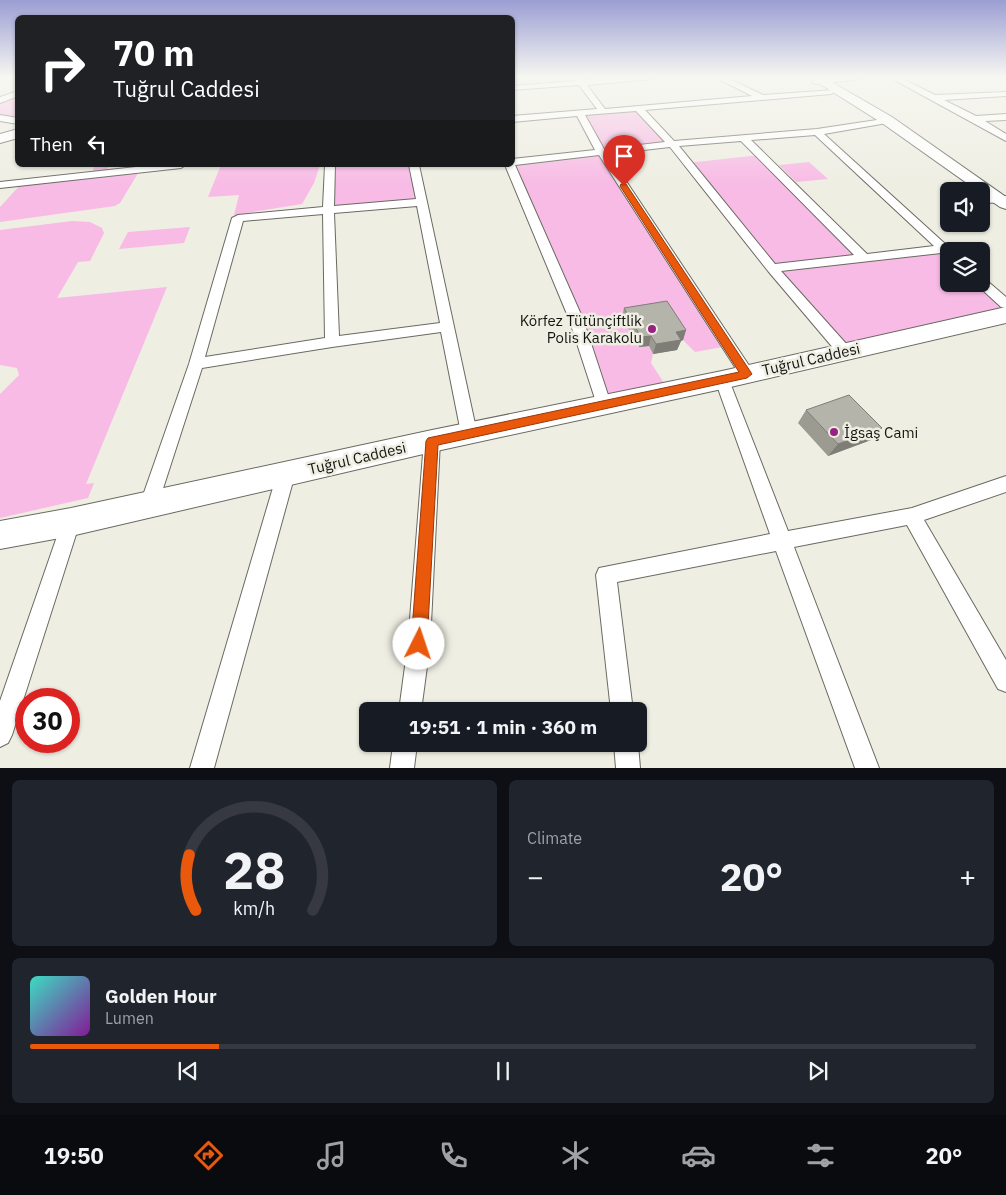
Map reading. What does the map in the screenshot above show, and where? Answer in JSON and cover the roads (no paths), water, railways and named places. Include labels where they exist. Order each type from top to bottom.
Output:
[{"type":"main road","points":[[868,113],[992,198],[1006,216]]},
{"type":"main road","points":[[881,121],[992,198]]},
{"type":"main road","points":[[0,139],[15,134]]},
{"type":"main road","name":"Tuğrul Caddesi","points":[[0,535],[71,522],[432,441],[735,377],[1006,314]]},
{"type":"street","points":[[515,119],[593,113]]},
{"type":"street","points":[[643,113],[672,144],[772,268],[845,352]]},
{"type":"street","points":[[963,113],[1006,138]]},
{"type":"street","points":[[580,114],[735,377],[784,542],[868,768]]},
{"type":"street","points":[[975,119],[1006,117]]},
{"type":"street","points":[[0,118],[15,120]]},
{"type":"street","points":[[515,162],[672,144],[817,132],[881,121]]},
{"type":"street","points":[[817,132],[940,245]]},
{"type":"street","points":[[743,138],[863,257]]},
{"type":"street","points":[[0,185],[162,167]]},
{"type":"street","points":[[330,167],[328,210],[332,342]]},
{"type":"street","points":[[414,167],[468,434]]},
{"type":"street","points":[[511,167],[576,319],[603,404]]},
{"type":"street","points":[[149,504],[196,364],[238,218],[420,202]]},
{"type":"street","points":[[772,268],[863,257],[940,251]]},
{"type":"street","points":[[990,290],[1006,304]]},
{"type":"street","points":[[196,364],[332,342],[446,327]]},
{"type":"street","points":[[411,702],[419,644],[432,441]]},
{"type":"street","points":[[202,768],[286,474]]},
{"type":"street","points":[[621,702],[606,575],[912,516],[1006,484]]},
{"type":"street","points":[[912,516],[1006,681]]},
{"type":"street","points":[[0,735],[71,522]]},
{"type":"street","points":[[402,768],[404,752]]},
{"type":"street","points":[[627,752],[628,768]]},
{"type":"place","name":"Körfez Tütünçiftlik Polis Karakolu","points":[[652,329]]},
{"type":"place","name":"İgsaş Cami","points":[[834,432]]}]
